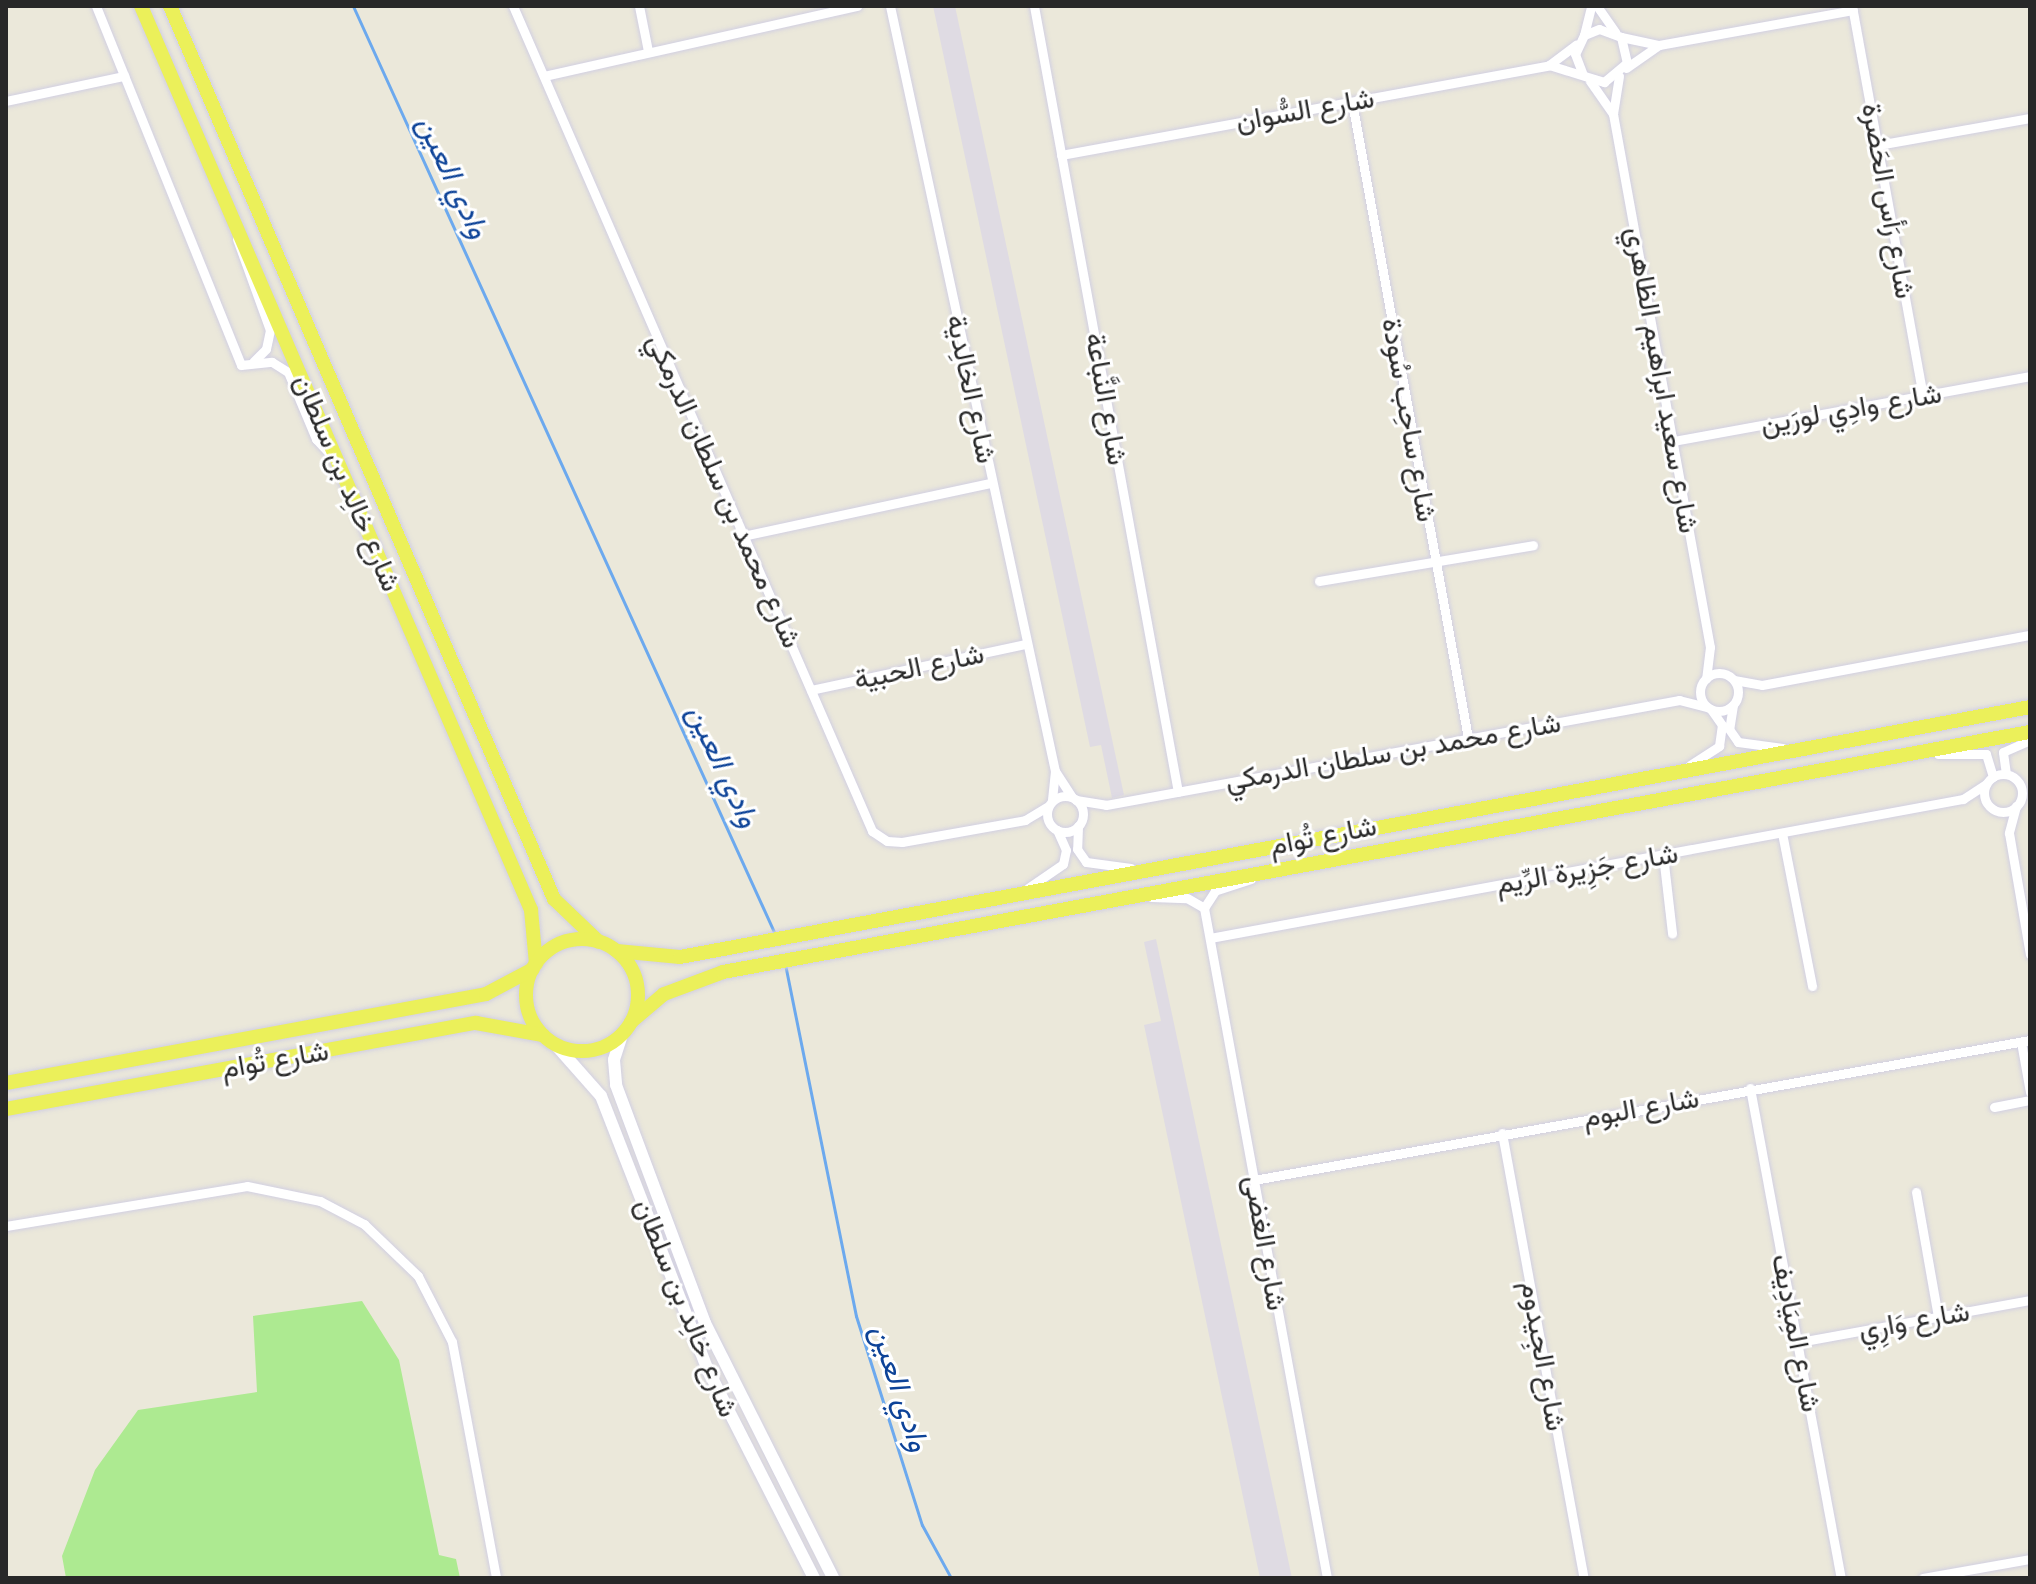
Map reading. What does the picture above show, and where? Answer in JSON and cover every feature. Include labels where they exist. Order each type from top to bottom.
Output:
[{"type":"main road","name":"شارع خالِد بن سلطان","points":[[141,6],[531,910],[534,966]]},
{"type":"main road","name":"شارع خالِد بن سلطان","points":[[170,6],[554,899],[599,942]]},
{"type":"main road","name":"شارع تُوام","points":[[617,951],[664,959],[2030,707]]},
{"type":"main road","name":"شارع تُوام","points":[[631,1022],[664,994],[723,972],[2030,732]]},
{"type":"main road","points":[[564,942],[599,942],[617,951],[638,992],[631,1022],[622,1035],[597,1049],[549,1040],[526,997],[534,966],[564,942]]},
{"type":"main road","name":"شارع تُوام","points":[[6,1083],[486,994],[534,966]]},
{"type":"main road","name":"شارع تُوام","points":[[6,1109],[476,1023],[549,1040]]},
{"type":"street","points":[[96,6],[241,365],[272,362],[288,372],[316,439],[338,462]]},
{"type":"street","name":"شارع محمد بن سلطان الدرمكي","points":[[513,6],[811,690],[881,839],[902,842],[1025,820],[1050,803]]},
{"type":"street","points":[[639,6],[648,51]]},
{"type":"street","points":[[544,76],[857,6]]},
{"type":"street","name":"شارع الخالِدية","points":[[890,6],[990,483],[1055,771],[1050,803],[1054,828]]},
{"type":"street","name":"شارع النَّباعة","points":[[1034,6],[1178,792]]},
{"type":"street","points":[[1594,6],[1618,35],[1628,56],[1622,73]]},
{"type":"street","points":[[1594,6],[1584,35],[1576,45],[1585,77],[1604,82],[1622,73],[1659,45]]},
{"type":"street","points":[[1584,35],[1599,29],[1659,45],[1853,8]]},
{"type":"street","name":"شارع رَأس الحَضرة","points":[[1853,8],[1923,395]]},
{"type":"street","name":"شارع السُّوان","points":[[1061,155],[1549,65],[1576,45]]},
{"type":"street","name":"شارع السُّوان","points":[[1549,65],[1585,77]]},
{"type":"street","name":"شارع سعيد ابراهيم الظاهري","points":[[1622,73],[1613,114],[1710,647],[1705,680],[1709,708]]},
{"type":"street","points":[[6,101],[124,76]]},
{"type":"street","name":"شارع سعيد ابراهيم الظاهري","points":[[1585,77],[1613,114]]},
{"type":"street","name":"شارع ساحِب سُودة","points":[[1352,102],[1468,738]]},
{"type":"street","points":[[1878,145],[2030,118]]},
{"type":"street","points":[[237,228],[241,261],[270,330],[266,349],[253,362]]},
{"type":"street","name":"شارع وادِي لورَين","points":[[1673,441],[2030,376]]},
{"type":"street","points":[[743,536],[990,483]]},
{"type":"street","points":[[1319,581],[1533,545]]},
{"type":"street","points":[[1676,772],[1719,746],[1722,725],[1709,708],[1734,703],[1762,685],[2030,635]]},
{"type":"street","name":"شارع الحبية","points":[[811,690],[1026,644]]},
{"type":"street","name":"شارع سعيد ابراهيم الظاهري","points":[[1710,647],[1731,677]]},
{"type":"street","points":[[1705,680],[1731,677],[1762,685]]},
{"type":"street","points":[[1731,677],[1734,703],[1729,729],[1744,746],[1807,748]]},
{"type":"street","name":"شارع محمد بن سلطان الدرمكي","points":[[1679,700],[1705,680]]},
{"type":"street","name":"شارع محمد بن سلطان الدرمكي","points":[[1074,798],[1106,805],[1679,700],[1709,708]]},
{"type":"street","points":[[2006,774],[2004,749],[2030,740]]},
{"type":"street","points":[[1918,752],[1986,754],[1990,780],[1989,806],[2009,833],[2030,954]]},
{"type":"street","name":"شارع الخالِدية","points":[[1055,771],[1074,798]]},
{"type":"street","points":[[1990,780],[2006,774],[2030,784]]},
{"type":"street","name":"شارع جَزِيرة الرِّيم","points":[[1210,938],[1963,799],[1990,780]]},
{"type":"street","points":[[2009,833],[2018,804],[2017,780]]},
{"type":"street","points":[[1989,806],[2005,812],[2030,793]]},
{"type":"street","points":[[1050,803],[1074,798],[1079,824],[1077,849],[1086,862],[1150,868]]},
{"type":"street","name":"شارع جَزِيرة الرِّيم","points":[[1963,799],[1989,806]]},
{"type":"street","name":"شارع محمد بن سلطان الدرمكي","points":[[1079,824],[1106,805]]},
{"type":"street","name":"شارع محمد بن سلطان الدرمكي","points":[[1025,820],[1054,828]]},
{"type":"street","points":[[1014,894],[1059,871],[1066,850],[1054,828],[1079,824]]},
{"type":"street","points":[[1782,833],[1812,986]]},
{"type":"street","points":[[1663,855],[1672,933]]},
{"type":"street","points":[[1140,896],[1187,898],[1204,908],[1215,891],[1257,874]]},
{"type":"street","name":"شارع الغضى","points":[[1204,908],[1327,1578]]},
{"type":"street","name":"شارع خالِد بن سلطان","points":[[622,1035],[614,1060],[616,1085],[705,1323],[833,1578]]},
{"type":"street","name":"شارع خالِد بن سلطان","points":[[549,1040],[601,1096],[708,1370],[814,1578]]},
{"type":"street","points":[[2026,1041],[2030,1092]]},
{"type":"street","name":"شارع البوم","points":[[1254,1180],[1750,1088],[2026,1041]]},
{"type":"street","name":"شارع المِيَادِيف","points":[[1750,1088],[1841,1578]]},
{"type":"street","points":[[1994,1107],[2030,1100]]},
{"type":"street","name":"شارع الجِيدوم","points":[[1502,1133],[1584,1578]]},
{"type":"street","points":[[6,1226],[247,1186],[320,1201],[364,1224],[418,1276],[452,1342],[496,1578]]},
{"type":"street","points":[[1916,1192],[1938,1317]]},
{"type":"street","name":"شارع وَارِي","points":[[1799,1342],[2030,1300]]},
{"type":"street","points":[[1923,1578],[2030,1559]]},
{"type":"shaded area","points":[[933,6],[955,6],[1124,795],[1112,798],[1101,745],[1090,747]]},
{"type":"shaded area","points":[[1156,939],[1292,1578],[1260,1578],[1144,1025],[1161,1021],[1144,942]]},
{"type":"green space","points":[[362,1301],[399,1360],[439,1555],[456,1559],[460,1578],[66,1578],[62,1556],[95,1470],[138,1410],[257,1392],[253,1316]]},
{"type":"waterway","name":"وادي العين","points":[[353,6],[775,934]]},
{"type":"waterway","name":"وادي العين","points":[[785,964],[856,1316],[922,1525],[951,1578]]}]
